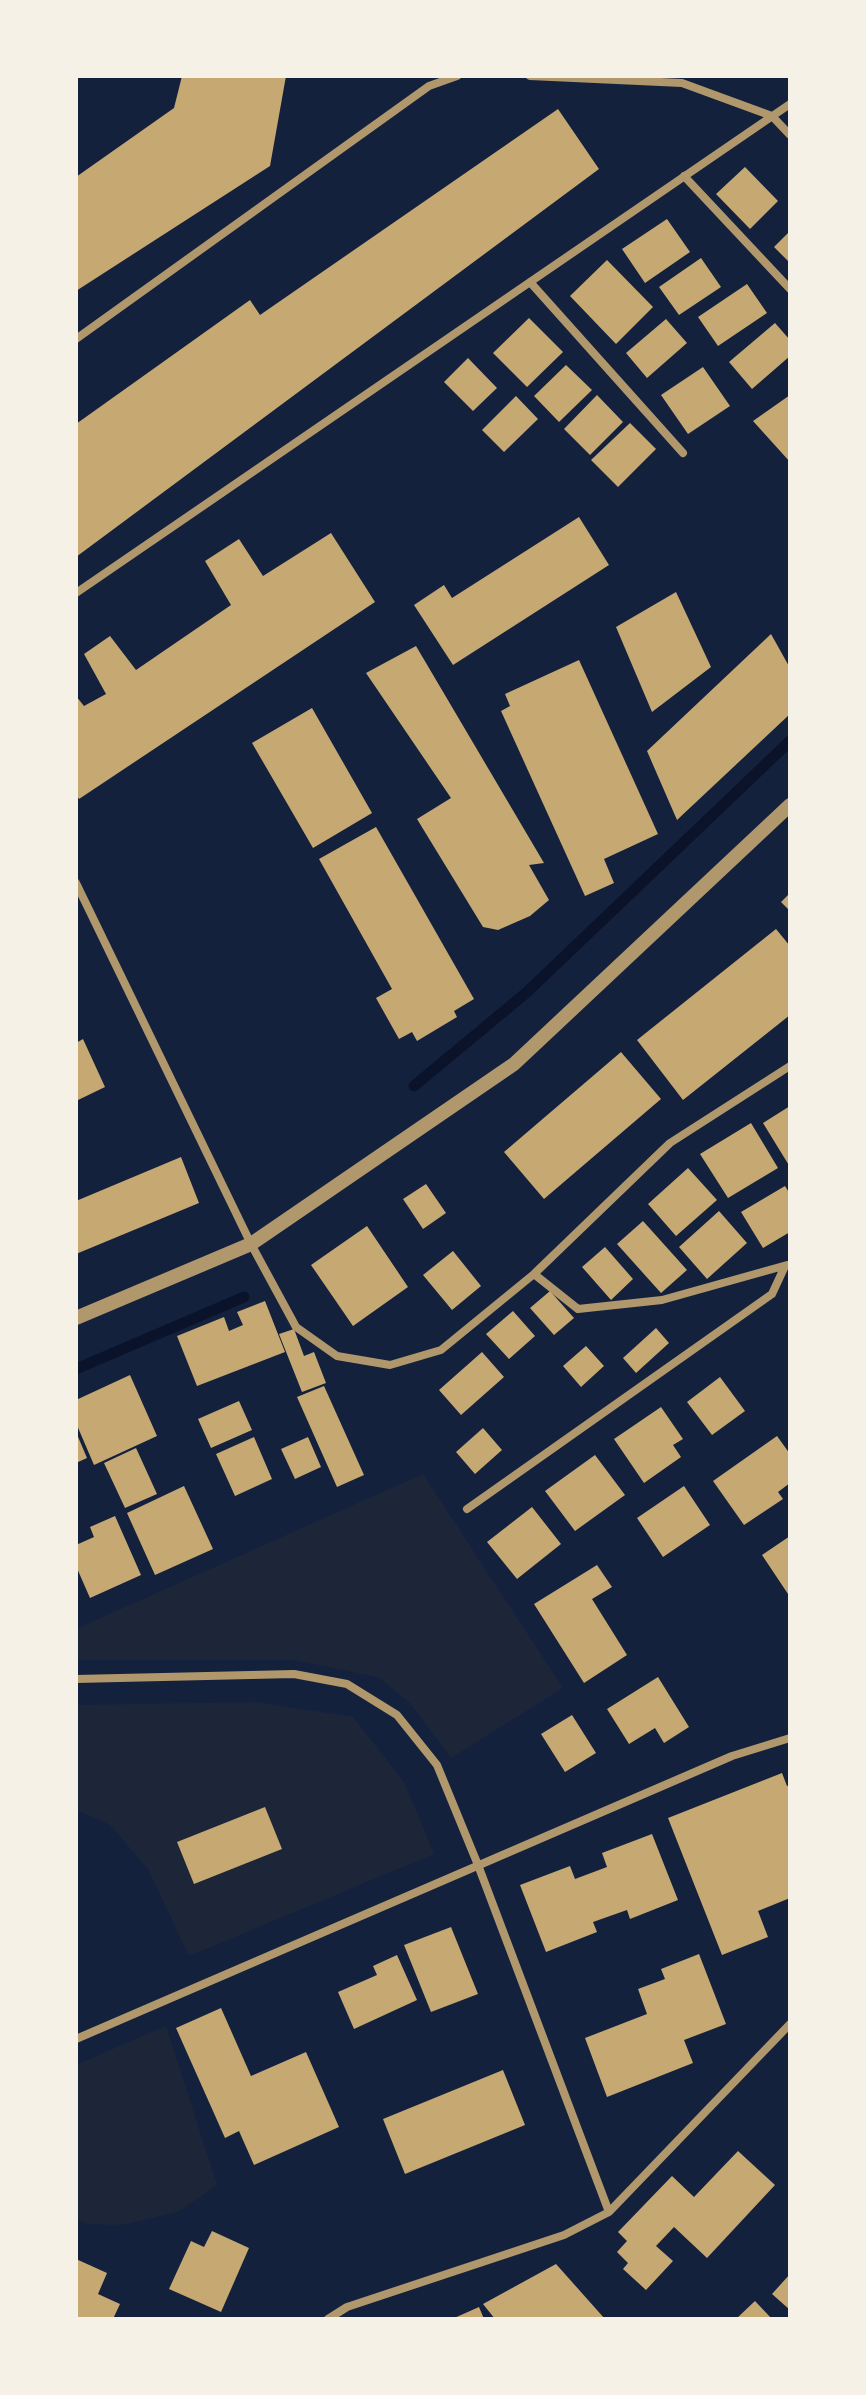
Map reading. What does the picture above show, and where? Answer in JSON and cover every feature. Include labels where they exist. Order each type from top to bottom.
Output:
[{"type":"street","points":[[76,339],[429,86],[457,76]]},
{"type":"street","points":[[530,76],[682,83],[772,116],[790,135]]},
{"type":"street","points":[[76,593],[790,104]]},
{"type":"street","points":[[684,176],[790,289]]},
{"type":"street","points":[[530,282],[683,453]]},
{"type":"street","points":[[76,1318],[251,1244],[514,1064],[790,805]]},
{"type":"street","points":[[76,883],[251,1244],[296,1327],[337,1356],[390,1365],[441,1350],[534,1274],[670,1143],[790,1066]]},
{"type":"street","points":[[534,1274],[578,1309],[662,1300],[788,1265]]},
{"type":"street","points":[[467,1509],[772,1294],[788,1265]]},
{"type":"street","points":[[76,1679],[294,1674],[347,1684],[397,1715],[437,1765],[609,2212]]},
{"type":"street","points":[[76,2039],[732,1756],[790,1738]]},
{"type":"street","points":[[328,2319],[347,2307],[564,2235],[609,2212],[790,2024]]},
{"type":"shaded area","points":[[423,1474],[563,1688],[451,1758],[408,1701],[378,1677],[294,1660],[76,1660],[76,1629]]},
{"type":"shaded area","points":[[256,1702],[353,1717],[404,1782],[434,1854],[189,1956],[148,1869],[110,1825],[76,1810],[76,1705]]},
{"type":"shaded area","points":[[166,2026],[217,2185],[178,2212],[121,2225],[88,2224],[76,2219],[76,2065]]},
{"type":"building","points":[[182,76],[286,76],[270,166],[76,291],[76,177],[174,108]]},
{"type":"building","points":[[558,109],[599,169],[76,557],[76,424],[250,300],[260,315]]},
{"type":"building","points":[[745,167],[778,201],[750,229],[716,194]]},
{"type":"building","points":[[667,219],[690,252],[645,283],[622,249]]},
{"type":"building","points":[[790,231],[790,263],[774,247]]},
{"type":"building","points":[[701,258],[721,287],[679,315],[659,287]]},
{"type":"building","points":[[607,260],[653,307],[616,344],[570,296]]},
{"type":"building","points":[[747,284],[767,313],[718,346],[698,317]]},
{"type":"building","points":[[529,318],[563,352],[527,387],[493,353]]},
{"type":"building","points":[[666,319],[687,343],[647,378],[626,353]]},
{"type":"building","points":[[775,323],[790,340],[790,356],[752,389],[729,362]]},
{"type":"building","points":[[468,358],[497,388],[473,411],[444,382]]},
{"type":"building","points":[[566,365],[592,390],[559,422],[534,396]]},
{"type":"building","points":[[703,367],[730,406],[688,434],[661,395]]},
{"type":"building","points":[[597,395],[623,422],[590,455],[564,429]]},
{"type":"building","points":[[790,395],[790,462],[753,421]]},
{"type":"building","points":[[516,396],[538,419],[504,452],[482,430]]},
{"type":"building","points":[[630,423],[656,449],[618,487],[591,460]]},
{"type":"building","points":[[579,517],[609,565],[453,665],[414,605],[444,585],[452,598]]},
{"type":"building","points":[[331,533],[375,602],[79,799],[76,794],[76,696],[84,706],[106,694],[84,654],[110,636],[136,670],[231,605],[205,561],[239,539],[263,576]]},
{"type":"building","points":[[676,592],[711,667],[652,712],[616,627]]},
{"type":"building","points":[[771,634],[790,668],[790,714],[677,820],[647,751]]},
{"type":"building","points":[[416,646],[544,863],[529,865],[549,900],[530,916],[498,930],[483,927],[417,819],[451,798],[366,673]]},
{"type":"building","points":[[579,660],[658,834],[604,859],[614,883],[585,896],[501,711],[510,706],[505,694]]},
{"type":"building","points":[[312,708],[372,813],[313,848],[252,743]]},
{"type":"building","points":[[376,827],[474,999],[454,1011],[457,1017],[417,1041],[412,1032],[399,1039],[376,998],[392,989],[319,859]]},
{"type":"building","points":[[790,893],[790,911],[781,902]]},
{"type":"building","points":[[776,929],[790,946],[790,1015],[683,1100],[637,1040]]},
{"type":"building","points":[[83,1039],[105,1087],[76,1101],[76,1043]]},
{"type":"building","points":[[621,1052],[661,1099],[544,1199],[504,1152]]},
{"type":"building","points":[[790,1106],[790,1167],[763,1123]]},
{"type":"building","points":[[751,1123],[778,1168],[728,1198],[700,1154]]},
{"type":"building","points":[[181,1157],[199,1203],[76,1254],[76,1201]]},
{"type":"building","points":[[688,1168],[717,1200],[676,1236],[648,1204]]},
{"type":"building","points":[[426,1184],[446,1213],[423,1229],[403,1199]]},
{"type":"building","points":[[785,1186],[790,1194],[790,1232],[763,1248],[741,1212]]},
{"type":"building","points":[[719,1211],[747,1243],[707,1279],[679,1247]]},
{"type":"building","points":[[643,1221],[687,1270],[661,1293],[617,1244]]},
{"type":"building","points":[[367,1226],[408,1287],[353,1326],[311,1265]]},
{"type":"building","points":[[605,1247],[633,1279],[611,1300],[582,1267]]},
{"type":"building","points":[[453,1251],[481,1286],[452,1310],[423,1275]]},
{"type":"building","points":[[550,1291],[574,1318],[554,1335],[530,1308]]},
{"type":"building","points":[[265,1301],[285,1352],[197,1386],[177,1336],[224,1317],[229,1331],[243,1325],[237,1312]]},
{"type":"building","points":[[513,1311],[535,1336],[509,1359],[486,1334]]},
{"type":"building","points":[[656,1328],[669,1343],[636,1373],[623,1358]]},
{"type":"building","points":[[294,1329],[304,1356],[314,1352],[326,1383],[302,1392],[279,1334]]},
{"type":"building","points":[[586,1346],[604,1366],[581,1387],[563,1366]]},
{"type":"building","points":[[482,1352],[504,1377],[461,1415],[439,1390]]},
{"type":"building","points":[[130,1375],[157,1436],[94,1465],[76,1423],[76,1400]]},
{"type":"building","points":[[720,1377],[745,1411],[712,1435],[687,1402]]},
{"type":"building","points":[[324,1386],[364,1475],[337,1487],[297,1397]]},
{"type":"building","points":[[239,1401],[252,1430],[211,1448],[198,1419]]},
{"type":"building","points":[[661,1407],[683,1439],[673,1445],[681,1457],[644,1483],[614,1439]]},
{"type":"building","points":[[483,1428],[502,1450],[475,1474],[456,1452]]},
{"type":"building","points":[[76,1432],[87,1458],[76,1463]]},
{"type":"building","points":[[777,1436],[790,1454],[790,1483],[778,1492],[783,1499],[744,1525],[713,1481]]},
{"type":"building","points":[[254,1437],[272,1479],[235,1496],[216,1454]]},
{"type":"building","points":[[308,1437],[321,1467],[295,1479],[281,1449]]},
{"type":"building","points":[[136,1448],[157,1494],[125,1508],[104,1463]]},
{"type":"building","points":[[595,1455],[625,1495],[575,1531],[545,1491]]},
{"type":"building","points":[[184,1486],[213,1549],[155,1575],[127,1513]]},
{"type":"building","points":[[684,1486],[710,1525],[663,1557],[637,1518]]},
{"type":"building","points":[[532,1507],[561,1544],[517,1579],[487,1542]]},
{"type":"building","points":[[115,1516],[141,1575],[90,1598],[76,1566],[76,1545],[94,1537],[90,1527]]},
{"type":"building","points":[[790,1536],[790,1597],[762,1555]]},
{"type":"building","points":[[597,1565],[612,1587],[592,1599],[627,1655],[584,1683],[534,1604]]},
{"type":"building","points":[[658,1677],[689,1727],[664,1743],[655,1728],[629,1744],[607,1709]]},
{"type":"building","points":[[572,1715],[596,1753],[565,1772],[541,1734]]},
{"type":"building","points":[[782,1773],[787,1786],[790,1785],[790,1898],[758,1911],[768,1937],[722,1955],[668,1818]]},
{"type":"building","points":[[265,1807],[282,1849],[194,1884],[177,1842]]},
{"type":"building","points":[[652,1834],[678,1900],[630,1919],[627,1910],[593,1922],[597,1932],[546,1952],[520,1885],[570,1866],[575,1879],[607,1867],[602,1853]]},
{"type":"building","points":[[451,1927],[478,1994],[431,2012],[404,1945]]},
{"type":"building","points":[[699,1954],[726,2024],[684,2040],[693,2063],[607,2097],[585,2038],[647,2014],[638,1989],[665,1979],[661,1969]]},
{"type":"building","points":[[397,1955],[417,2000],[354,2029],[338,1992],[377,1975],[373,1966]]},
{"type":"building","points":[[221,2008],[251,2076],[306,2052],[339,2127],[254,2165],[239,2131],[225,2138],[176,2028]]},
{"type":"building","points":[[503,2070],[525,2125],[405,2174],[383,2119]]},
{"type":"building","points":[[738,2151],[775,2185],[707,2258],[674,2227],[656,2246],[673,2261],[646,2290],[623,2269],[628,2263],[617,2252],[627,2241],[618,2232],[672,2176],[694,2197]]},
{"type":"building","points":[[212,2231],[249,2248],[221,2312],[169,2289],[191,2241],[204,2247]]},
{"type":"building","points":[[76,2259],[107,2273],[98,2294],[120,2304],[113,2319],[76,2319]]},
{"type":"building","points":[[556,2264],[605,2319],[495,2319],[483,2304]]},
{"type":"building","points":[[790,2274],[790,2310],[772,2294]]},
{"type":"building","points":[[755,2301],[772,2319],[736,2319]]},
{"type":"building","points":[[479,2307],[484,2319],[452,2319]]},
{"type":"waterway","points":[[414,1086],[526,993],[790,741]]},
{"type":"waterway","points":[[76,1369],[244,1297]]}]
